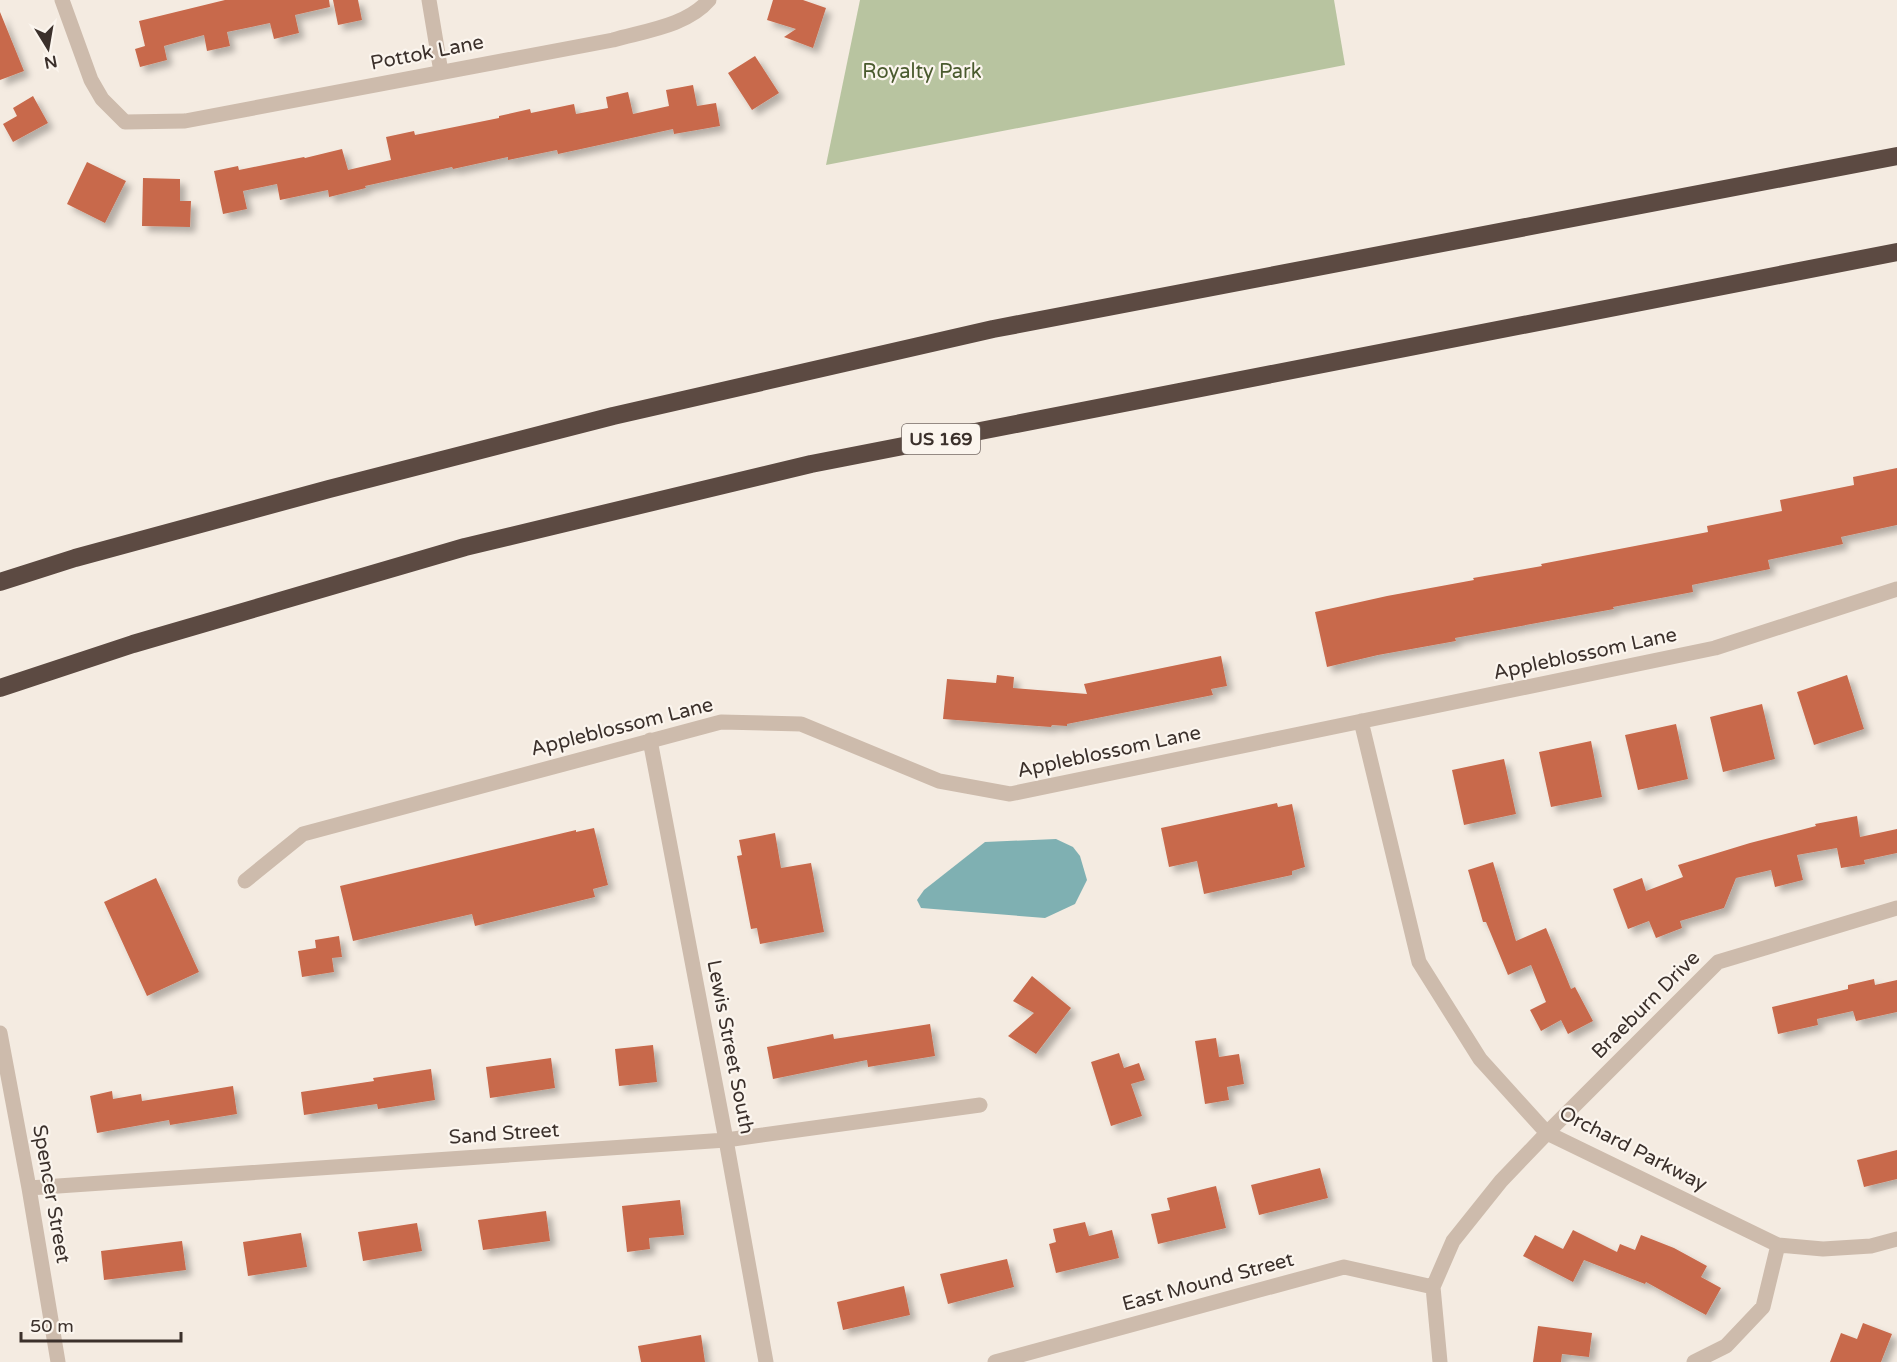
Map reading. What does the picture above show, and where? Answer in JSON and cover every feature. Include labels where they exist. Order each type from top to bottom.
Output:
[{"type":"highway","points":[[0,582],[75,558],[329,489],[601,419],[982,331],[1897,156]]},
{"type":"highway","name":"US 169","points":[[0,688],[133,644],[465,547],[811,464],[1897,252]]},
{"type":"street","name":"Pottok Lane","points":[[62,0],[91,80],[102,99],[125,122],[185,121],[613,40],[669,25],[690,15],[709,0]]},
{"type":"street","points":[[429,0],[441,72]]},
{"type":"street","name":"Appleblossom Lane","points":[[245,881],[303,834],[721,722],[801,724],[939,781],[1010,794],[1715,648],[1897,589]]},
{"type":"street","name":"Orchard Parkway","points":[[1361,722],[1419,962],[1480,1059],[1547,1132],[1778,1245],[1823,1249],[1871,1246],[1897,1239]]},
{"type":"street","name":"Lewis Street South","points":[[650,740],[766,1362]]},
{"type":"street","name":"Braeburn Drive","points":[[1433,1287],[1453,1241],[1501,1181],[1547,1132],[1718,962],[1897,908]]},
{"type":"street","name":"Spencer Street","points":[[0,1033],[58,1362]]},
{"type":"street","name":"Sand Street","points":[[29,1188],[726,1140],[980,1106]]},
{"type":"street","points":[[1694,1362],[1726,1346],[1763,1308],[1778,1245]]},
{"type":"street","name":"East Mound Street","points":[[996,1362],[1344,1267],[1433,1287]]},
{"type":"street","points":[[1433,1287],[1440,1362]]},
{"type":"green space","name":"Royalty Park","points":[[860,0],[1334,0],[1345,65],[826,165]]},
{"type":"water","points":[[1056,839],[1073,847],[1080,856],[1087,880],[1075,904],[1045,918],[921,908],[917,900],[924,890],[985,842]]},
{"type":"building","points":[[225,0],[329,0],[330,7],[295,15],[299,33],[274,39],[270,23],[227,32],[230,46],[207,51],[204,35],[164,46],[167,60],[140,67],[135,49],[145,46],[139,21]]},
{"type":"building","points":[[333,0],[358,0],[362,20],[338,25]]},
{"type":"building","points":[[773,0],[803,0],[826,8],[813,48],[784,37],[796,29],[767,20]]},
{"type":"building","points":[[0,12],[24,71],[0,80]]},
{"type":"building","points":[[755,56],[779,93],[752,110],[728,73]]},
{"type":"building","points":[[693,85],[697,106],[716,103],[720,126],[674,134],[673,129],[558,154],[557,150],[508,160],[508,157],[453,169],[452,167],[365,186],[366,188],[329,197],[328,190],[280,200],[277,184],[243,191],[247,209],[223,214],[214,171],[238,166],[239,170],[342,149],[348,170],[391,160],[386,137],[414,131],[415,135],[499,118],[499,116],[530,109],[531,113],[574,104],[576,114],[608,108],[606,97],[628,92],[633,114],[669,106],[666,90]]},
{"type":"building","points":[[33,96],[48,123],[13,142],[3,124],[17,116],[13,108]]},
{"type":"building","points":[[87,162],[126,181],[105,223],[67,204]]},
{"type":"building","points":[[143,178],[180,179],[180,201],[191,201],[190,227],[142,226]]},
{"type":"building","points":[[1897,468],[1897,525],[1841,537],[1843,544],[1768,560],[1770,569],[1692,585],[1693,592],[1455,638],[1456,641],[1327,667],[1315,612],[1474,580],[1473,578],[1542,566],[1541,564],[1708,532],[1707,526],[1782,511],[1780,500],[1854,485],[1853,477]]},
{"type":"building","points":[[1221,656],[1227,686],[1211,689],[1213,695],[1067,724],[1067,726],[1052,725],[1051,727],[943,719],[947,679],[996,683],[997,675],[1014,677],[1013,688],[1087,694],[1084,684]]},
{"type":"building","points":[[1847,675],[1864,729],[1814,745],[1797,692]]},
{"type":"building","points":[[1762,704],[1775,759],[1723,772],[1710,717]]},
{"type":"building","points":[[1676,724],[1688,779],[1638,790],[1625,735]]},
{"type":"building","points":[[1591,741],[1602,797],[1551,807],[1539,752]]},
{"type":"building","points":[[1504,759],[1516,814],[1464,825],[1452,770]]},
{"type":"building","points":[[1277,803],[1278,807],[1292,804],[1305,867],[1292,871],[1292,875],[1204,894],[1197,861],[1169,867],[1161,828]]},
{"type":"building","points":[[1857,816],[1860,837],[1897,829],[1897,853],[1864,860],[1865,864],[1841,868],[1837,848],[1797,855],[1803,880],[1775,887],[1771,870],[1736,878],[1724,908],[1680,921],[1682,928],[1656,938],[1649,921],[1628,929],[1613,889],[1642,878],[1646,891],[1683,877],[1678,865],[1816,826],[1815,824]]},
{"type":"building","points":[[594,828],[608,885],[593,889],[595,897],[475,926],[472,914],[353,941],[340,886],[576,830],[576,832]]},
{"type":"building","points":[[775,833],[781,868],[811,863],[824,932],[760,944],[757,928],[751,929],[737,856],[742,855],[739,840]]},
{"type":"building","points":[[1493,862],[1516,941],[1546,928],[1571,989],[1575,987],[1593,1021],[1568,1034],[1561,1020],[1541,1031],[1530,1010],[1546,1002],[1531,965],[1508,975],[1486,922],[1483,922],[1468,870]]},
{"type":"building","points":[[156,878],[199,972],[147,996],[104,902]]},
{"type":"building","points":[[339,936],[342,957],[332,958],[334,972],[302,977],[298,951],[316,948],[315,940]]},
{"type":"building","points":[[1032,976],[1071,1008],[1036,1054],[1008,1036],[1034,1013],[1013,1001]]},
{"type":"building","points":[[1874,979],[1875,985],[1897,980],[1897,1012],[1856,1021],[1853,1011],[1817,1019],[1818,1025],[1778,1034],[1772,1007],[1848,989],[1848,985]]},
{"type":"building","points":[[930,1024],[935,1056],[868,1067],[867,1060],[773,1079],[767,1047],[833,1034],[834,1039]]},
{"type":"building","points":[[1216,1038],[1219,1057],[1239,1054],[1244,1084],[1227,1087],[1229,1100],[1205,1104],[1195,1041]]},
{"type":"building","points":[[653,1045],[657,1082],[619,1086],[615,1049]]},
{"type":"building","points":[[1119,1053],[1124,1068],[1139,1063],[1145,1080],[1131,1084],[1142,1116],[1111,1126],[1091,1062]]},
{"type":"building","points":[[551,1058],[555,1088],[490,1098],[486,1067]]},
{"type":"building","points":[[431,1069],[435,1100],[378,1109],[377,1104],[304,1115],[301,1092],[374,1081],[373,1078]]},
{"type":"building","points":[[233,1086],[237,1114],[170,1125],[169,1120],[97,1133],[90,1096],[112,1091],[113,1099],[141,1094],[142,1101]]},
{"type":"building","points":[[1897,1150],[1897,1179],[1864,1187],[1857,1160]]},
{"type":"building","points":[[1320,1168],[1328,1198],[1259,1215],[1251,1185]]},
{"type":"building","points":[[1216,1186],[1226,1228],[1158,1244],[1151,1214],[1170,1210],[1167,1198]]},
{"type":"building","points":[[680,1200],[684,1235],[649,1238],[650,1249],[627,1252],[622,1206]]},
{"type":"building","points":[[546,1211],[550,1241],[483,1250],[478,1220]]},
{"type":"building","points":[[1085,1222],[1089,1236],[1112,1230],[1119,1258],[1056,1273],[1049,1244],[1056,1242],[1053,1229]]},
{"type":"building","points":[[417,1223],[422,1251],[363,1261],[358,1232]]},
{"type":"building","points":[[1573,1230],[1617,1252],[1620,1244],[1635,1250],[1641,1235],[1674,1248],[1707,1266],[1701,1277],[1721,1288],[1706,1315],[1646,1282],[1645,1284],[1584,1260],[1573,1282],[1523,1256],[1535,1235],[1563,1249]]},
{"type":"building","points":[[301,1233],[307,1267],[248,1276],[243,1242]]},
{"type":"building","points":[[182,1241],[186,1270],[104,1280],[101,1251]]},
{"type":"building","points":[[1007,1259],[1014,1287],[948,1304],[940,1274]]},
{"type":"building","points":[[904,1286],[910,1315],[843,1330],[837,1302]]},
{"type":"building","points":[[1863,1323],[1892,1334],[1881,1362],[1830,1362],[1841,1333],[1857,1339]]},
{"type":"building","points":[[1538,1326],[1592,1333],[1589,1357],[1562,1354],[1561,1362],[1533,1362]]},
{"type":"building","points":[[701,1335],[705,1362],[641,1362],[638,1346]]}]
